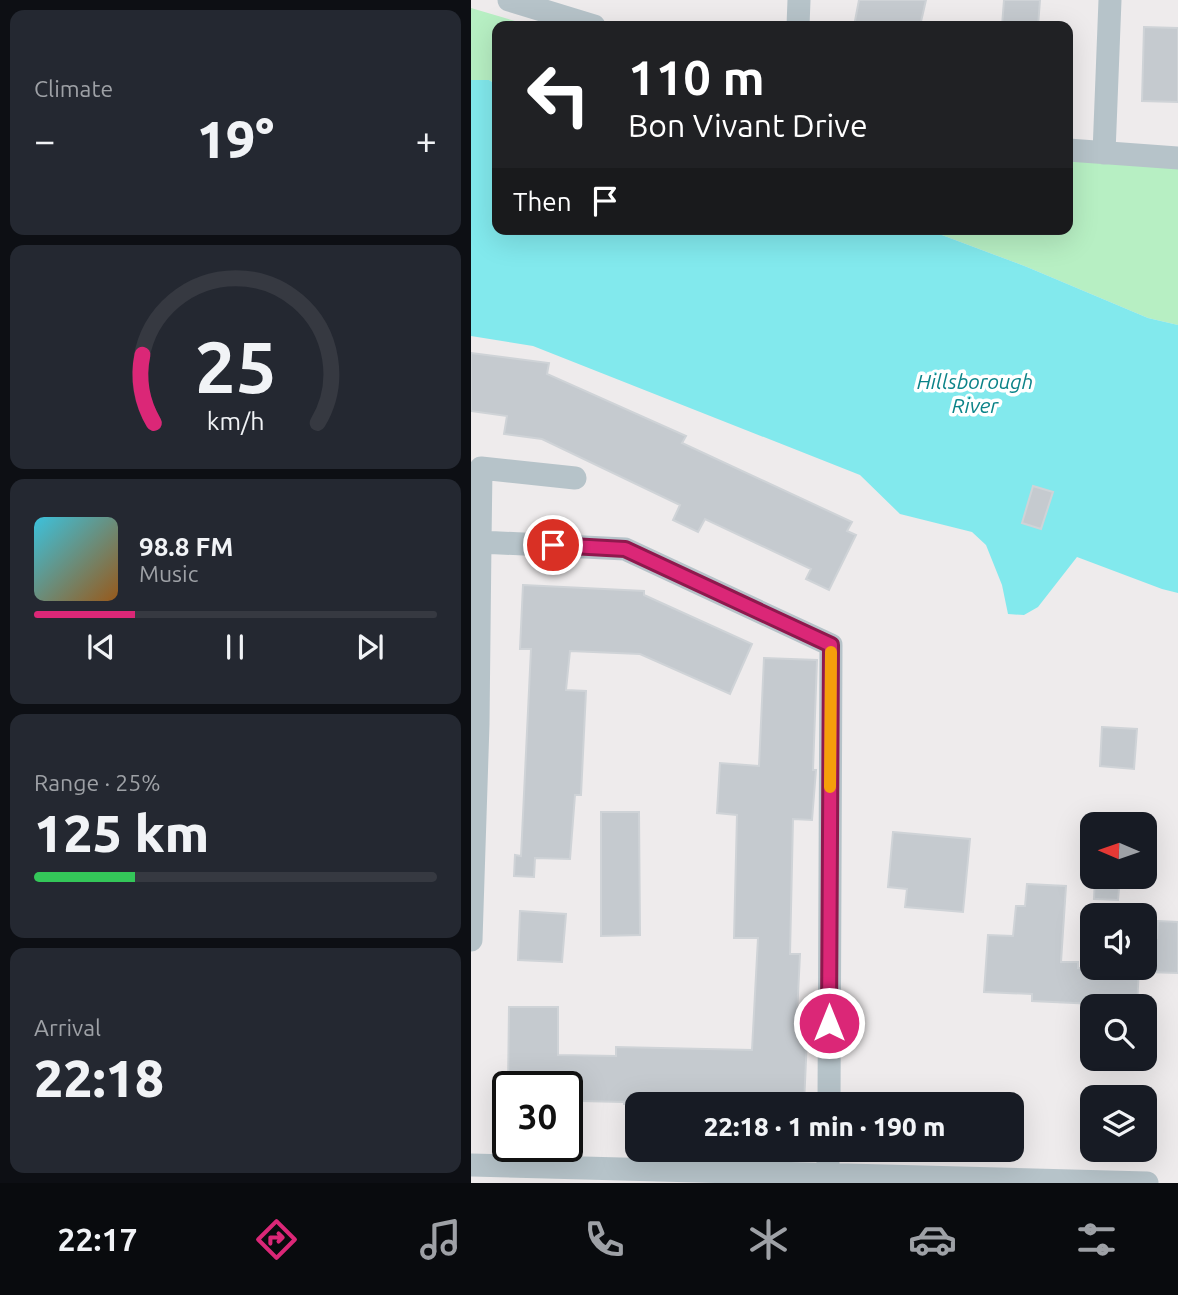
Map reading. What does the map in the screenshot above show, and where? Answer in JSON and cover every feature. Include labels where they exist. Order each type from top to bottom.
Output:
[{"type":"street","points":[[509,0],[578,21]]},
{"type":"street","points":[[798,21],[799,0]]},
{"type":"street","points":[[1104,153],[1110,0]]},
{"type":"street","points":[[1073,150],[1178,158]]},
{"type":"street","points":[[471,940],[481,468],[575,478]]},
{"type":"street","points":[[480,542],[625,549],[831,645],[829,1092]]},
{"type":"street","points":[[828,1162],[828,1175]]},
{"type":"street","points":[[471,1165],[551,1175],[828,1175],[891,1180],[1147,1183]]},
{"type":"green space","points":[[471,8],[515,21],[492,21],[492,82],[471,80]]},
{"type":"green space","points":[[1073,156],[1178,165],[1178,325],[1148,318],[942,235],[1073,235]]},
{"type":"water","name":"Hillsborough River","points":[[471,80],[489,80],[492,82],[492,235],[942,235],[1148,318],[1178,325],[1178,593],[1077,557],[1038,607],[1024,615],[1008,614],[1002,585],[986,545],[972,532],[900,514],[860,475],[533,346],[471,336]]},
{"type":"building","points":[[859,0],[926,0],[921,21],[855,21]]},
{"type":"building","points":[[1004,0],[1040,0],[1038,21],[1002,21]]},
{"type":"building","points":[[1144,27],[1178,28],[1178,102],[1142,101]]},
{"type":"building","points":[[471,353],[549,363],[547,374],[686,436],[682,443],[852,522],[847,531],[856,535],[829,590],[806,579],[811,569],[705,519],[698,532],[673,520],[680,505],[542,439],[504,434],[507,416],[471,411]]},
{"type":"building","points":[[1033,486],[1053,492],[1041,529],[1022,523]]},
{"type":"building","points":[[523,585],[644,591],[644,595],[752,644],[730,694],[640,654],[570,651],[566,690],[586,691],[581,795],[575,795],[570,859],[535,858],[534,877],[514,876],[515,855],[521,856],[531,649],[520,649]]},
{"type":"building","points":[[764,658],[817,660],[813,770],[816,770],[812,820],[793,819],[790,954],[800,954],[797,1015],[808,1016],[805,1092],[625,1092],[624,1104],[583,1101],[583,1071],[508,1071],[509,1007],[558,1007],[558,1055],[616,1056],[616,1047],[752,1050],[758,938],[734,938],[737,815],[717,813],[720,763],[759,766]]},
{"type":"building","points":[[1102,727],[1137,729],[1134,769],[1100,766]]},
{"type":"building","points":[[601,812],[639,812],[640,935],[601,936]]},
{"type":"building","points":[[893,832],[970,839],[963,912],[905,907],[907,889],[888,887]]},
{"type":"building","points":[[1027,884],[1066,886],[1061,962],[1078,962],[1080,980],[1138,980],[1138,994],[1080,994],[1080,1003],[1032,1001],[1032,994],[984,992],[988,935],[1013,936],[1016,906],[1025,906]]},
{"type":"building","points":[[1094,889],[1119,889],[1118,900],[1094,899]]},
{"type":"building","points":[[520,911],[566,914],[562,962],[518,960]]},
{"type":"building","points":[[1158,921],[1178,922],[1178,973],[1157,972]]},
{"type":"slow traffic","points":[[830,787],[831,652]]},
{"type":"route","points":[[553,545],[625,549],[831,645],[829,1023]]}]
